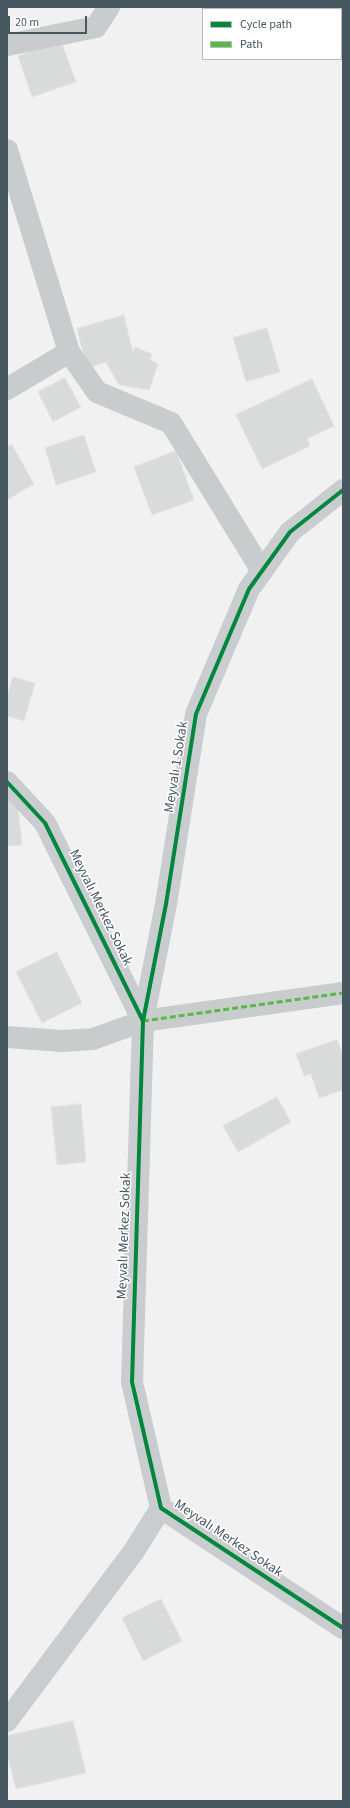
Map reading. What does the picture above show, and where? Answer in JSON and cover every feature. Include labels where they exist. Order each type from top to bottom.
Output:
[{"type":"street","points":[[7,45],[96,27],[109,7]]},
{"type":"street","points":[[7,150],[69,352],[97,392],[171,423],[262,571]]},
{"type":"street","points":[[7,389],[69,352]]},
{"type":"street","name":"Meyvalı 1 Sokak","points":[[143,1021],[166,904],[196,714],[249,589],[290,532],[343,490]]},
{"type":"street","name":"Meyvalı Merkez Sokak","points":[[7,782],[45,823],[143,1021],[132,1382],[161,1508],[343,1628]]},
{"type":"street","points":[[7,1037],[62,1041],[93,1039],[143,1021],[343,993]]},
{"type":"street","points":[[7,1721],[134,1551],[161,1508]]},
{"type":"building","points":[[61,41],[76,82],[32,97],[18,56]]},
{"type":"building","points":[[124,315],[133,353],[135,347],[152,354],[150,360],[158,364],[149,390],[119,385],[106,362],[87,368],[77,329]]},
{"type":"building","points":[[267,328],[280,372],[246,382],[233,338]]},
{"type":"building","points":[[65,378],[81,407],[53,422],[38,392]]},
{"type":"building","points":[[312,379],[334,426],[307,439],[310,446],[262,469],[236,415]]},
{"type":"building","points":[[84,435],[96,472],[56,485],[45,448]]},
{"type":"building","points":[[12,445],[34,484],[7,500],[7,447]]},
{"type":"building","points":[[176,451],[194,500],[152,515],[134,467]]},
{"type":"building","points":[[13,677],[35,683],[24,721],[7,716],[7,697]]},
{"type":"building","points":[[17,800],[22,845],[7,846],[7,801]]},
{"type":"building","points":[[57,952],[82,1003],[42,1023],[16,972]]},
{"type":"building","points":[[337,1040],[343,1055],[343,1090],[319,1098],[311,1074],[304,1076],[296,1054]]},
{"type":"building","points":[[277,1097],[291,1122],[238,1152],[223,1126]]},
{"type":"building","points":[[81,1104],[86,1162],[57,1165],[51,1107]]},
{"type":"building","points":[[161,1599],[182,1641],[143,1661],[122,1618]]},
{"type":"building","points":[[73,1721],[86,1773],[16,1789],[7,1754],[7,1736]]},
{"type":"marked path","points":[[143,1021],[343,993]]},
{"type":"cycle path","points":[[143,1021],[166,904],[196,714],[249,589],[290,532],[343,490]]},
{"type":"cycle path","points":[[7,782],[45,823],[143,1021],[132,1382],[161,1508],[343,1628]]}]
